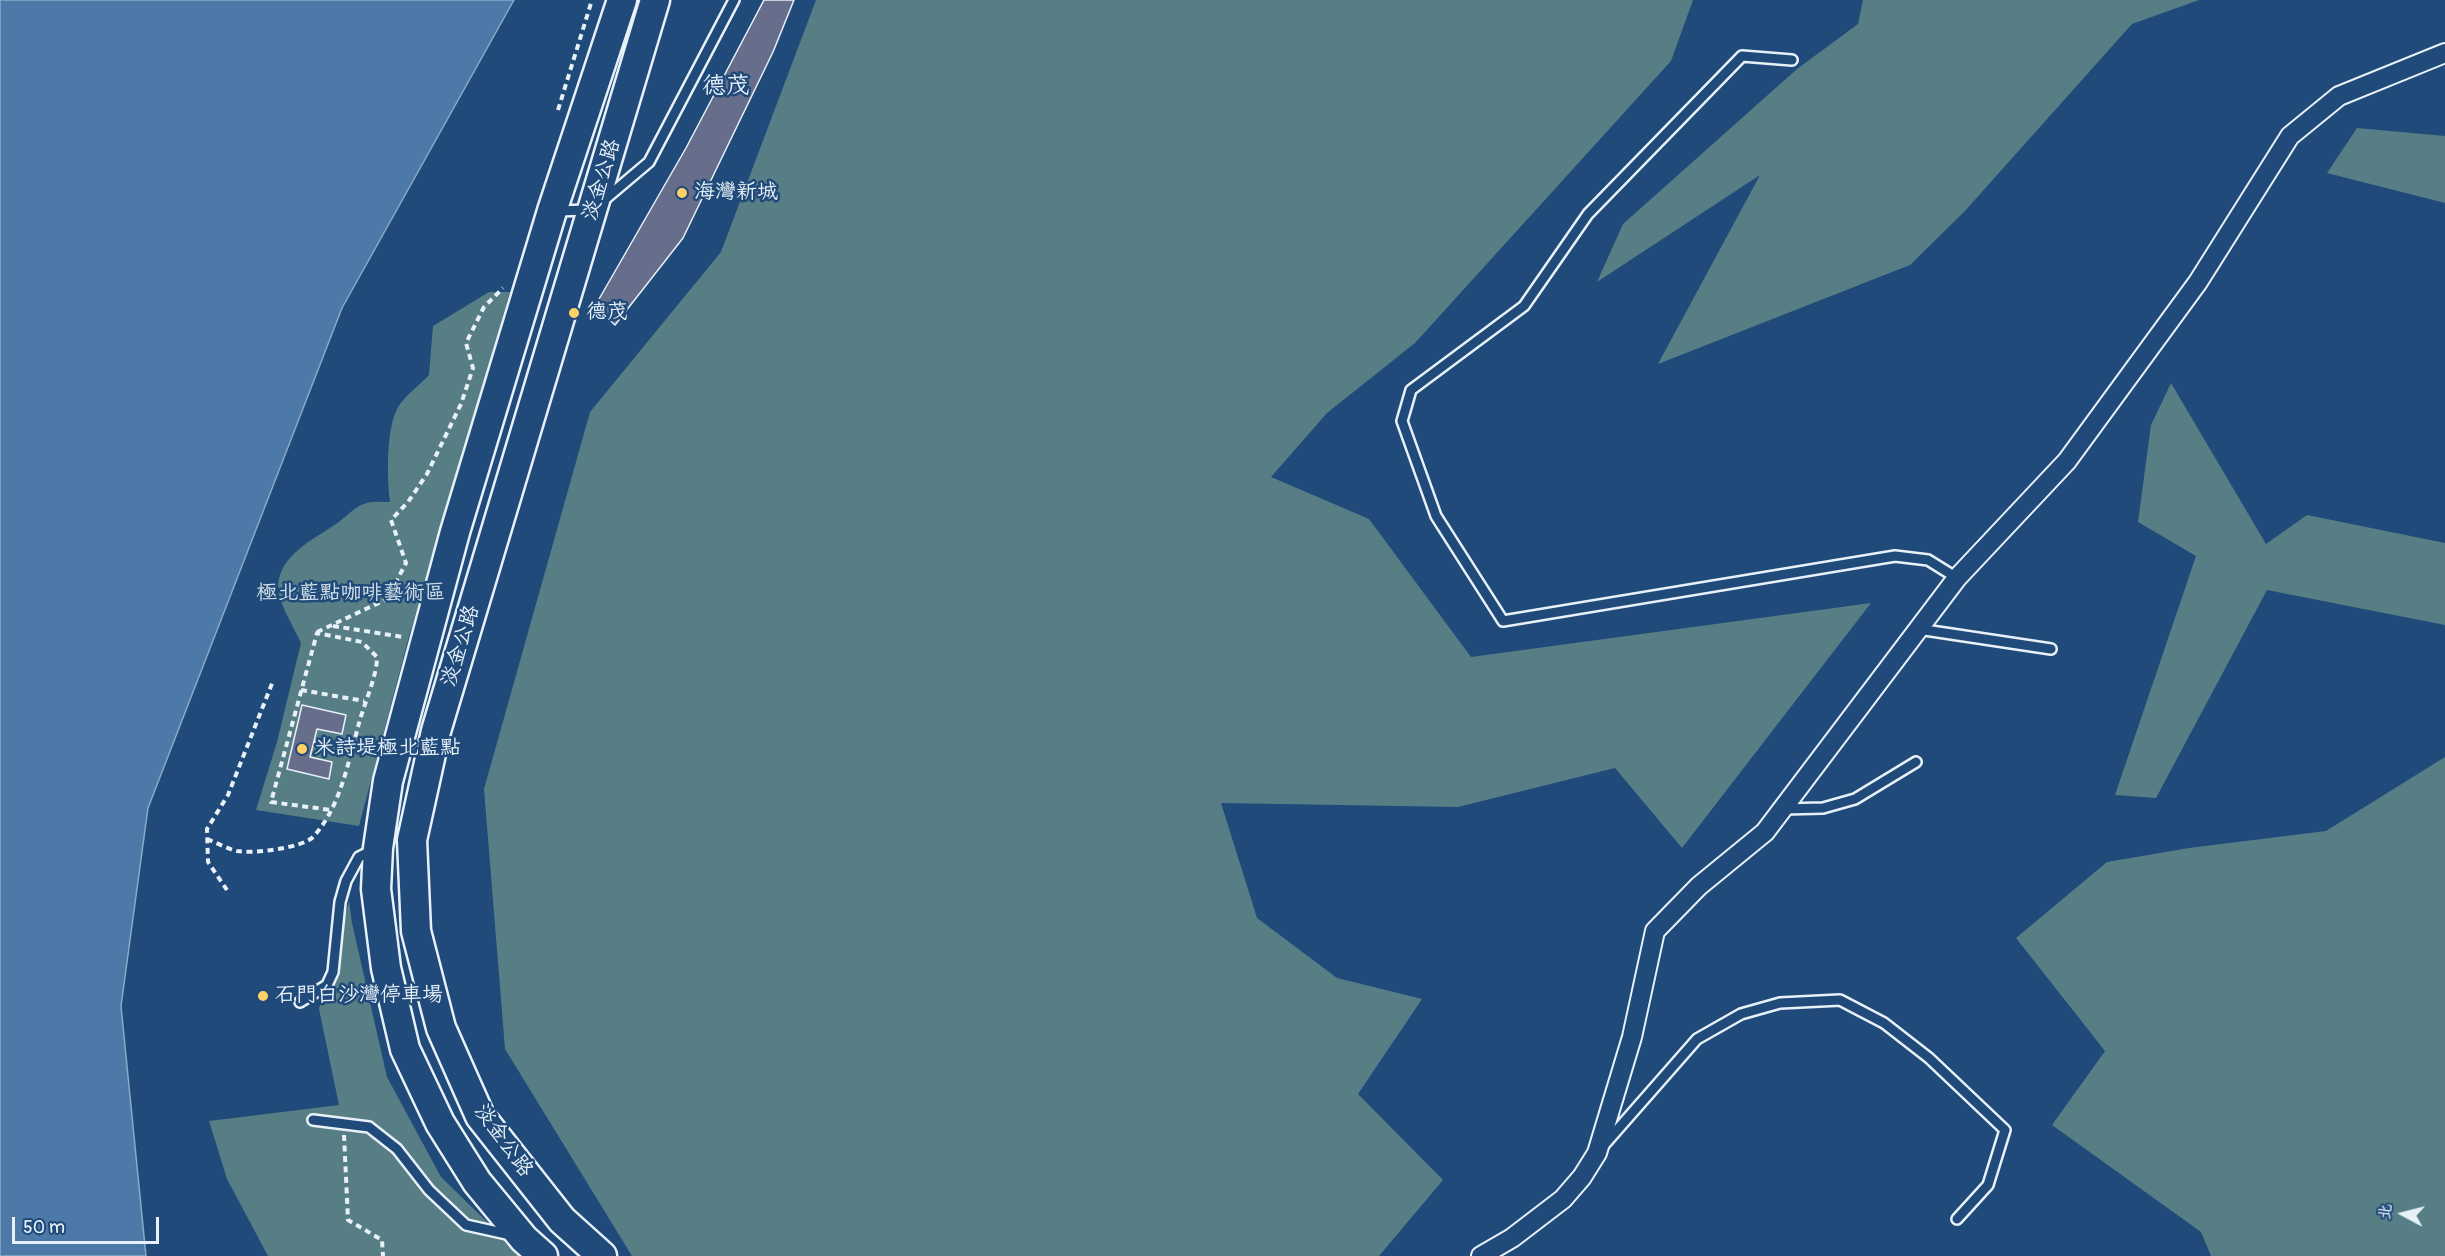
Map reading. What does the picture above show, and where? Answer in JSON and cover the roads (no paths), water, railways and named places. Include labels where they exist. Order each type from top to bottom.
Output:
[{"type":"main road","name":"淡金公路","points":[[534,1247],[477,1182],[440,1123],[405,1049],[386,968],[376,889],[378,848],[388,781],[455,532],[552,211],[622,0]]},
{"type":"main road","name":"淡金公路","points":[[602,1256],[562,1220],[480,1116],[441,1028],[416,931],[412,840],[436,731],[655,0]]},
{"type":"street","points":[[1481,1256],[1512,1238],[1563,1199],[1582,1177],[1597,1154],[1632,1037],[1655,931],[1699,886],[1765,832],[1957,578],[2067,461],[2198,282],[2290,135],[2339,96],[2445,53]]},
{"type":"lane","points":[[552,211],[592,210],[649,162],[734,0]]},
{"type":"lane","points":[[1792,60],[1742,56],[1588,214],[1524,306],[1411,390],[1402,421],[1436,516],[1503,621],[1895,556],[1928,560],[1957,578]]},
{"type":"lane","points":[[1918,629],[2051,649]]},
{"type":"lane","points":[[1782,809],[1823,808],[1855,799],[1916,762]]},
{"type":"lane","points":[[300,1002],[327,985],[333,972],[340,902],[346,881],[359,857],[378,848]]},
{"type":"lane","points":[[1597,1154],[1697,1040],[1741,1014],[1761,1008],[1780,1003],[1840,1000],[1884,1023],[1929,1058],[2005,1130],[1988,1185],[1957,1219]]},
{"type":"lane","points":[[314,1120],[369,1127],[398,1149],[429,1190],[466,1225],[534,1247]]},
{"type":"water","points":[[0,0],[514,0],[342,308],[148,808],[121,1006],[146,1256],[0,1256]]},
{"type":"place","name":"海灣新城","points":[[682,193]]},
{"type":"place","name":"德茂","points":[[574,313]]},
{"type":"place","name":"米詩堤極北藍點","points":[[302,749]]},
{"type":"place","name":"石門白沙灣停車場","points":[[263,996]]},
{"type":"district","name":"德茂","points":[[726,87]]},
{"type":"park label","name":"極北藍點咖啡藝術區","points":[[351,594]]}]
